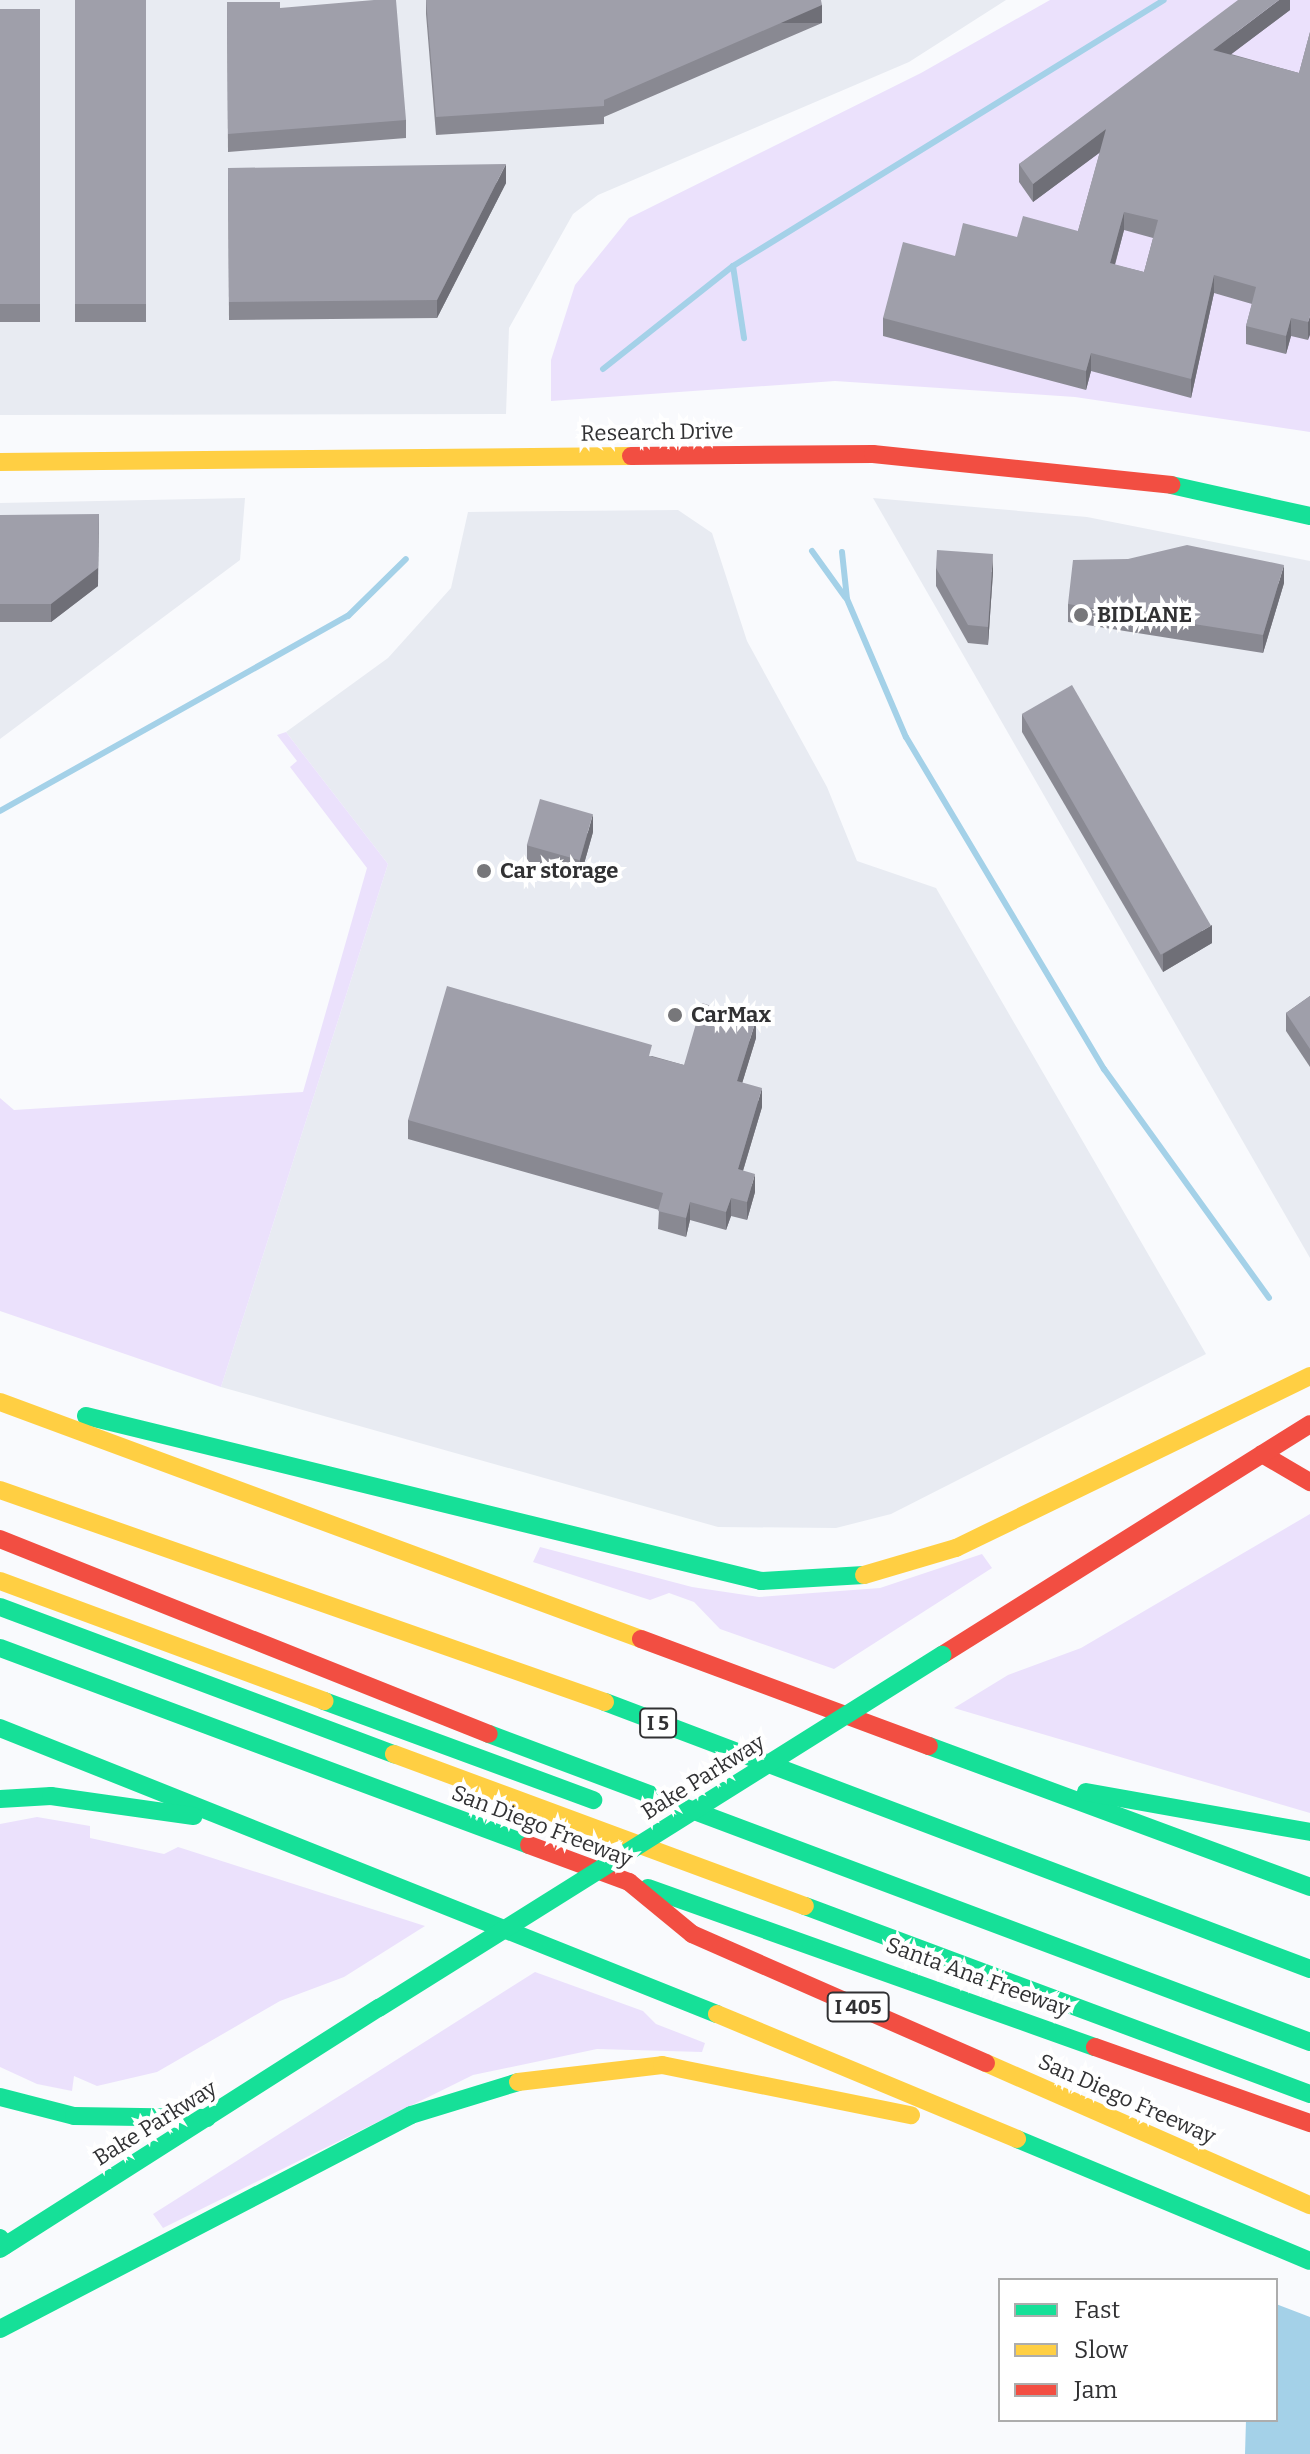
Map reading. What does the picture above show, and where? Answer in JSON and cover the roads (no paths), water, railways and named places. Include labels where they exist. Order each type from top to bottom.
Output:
[{"type":"main road","name":"Research Drive","points":[[0,462],[873,454],[1159,482],[1310,516]]},
{"type":"main road","points":[[0,1399],[761,1581],[809,1581],[864,1575],[956,1548],[1310,1376]]},
{"type":"main road","points":[[0,1399],[1026,1784],[1310,1887]]},
{"type":"main road","name":"Bake Parkway","points":[[2,2244],[1310,1424]]},
{"type":"main road","points":[[1262,1454],[1310,1482]]},
{"type":"main road","name":"I 5","points":[[0,1490],[569,1689],[1310,1969]]},
{"type":"main road","points":[[0,1539],[586,1773],[1310,2042]]},
{"type":"main road","points":[[0,1581],[693,1837]]},
{"type":"main road","points":[[0,1607],[1310,2094]]},
{"type":"main road","name":"San Diego Freeway","points":[[0,1648],[629,1882],[692,1934],[1310,2205]]},
{"type":"main road","points":[[0,1728],[256,1824],[1001,2136],[1310,2261]]},
{"type":"main road","points":[[1026,1784],[1196,1806],[1310,1832]]},
{"type":"main road","points":[[0,1799],[51,1796],[256,1824]]},
{"type":"main road","name":"Santa Ana Freeway","points":[[629,1882],[1310,2123]]},
{"type":"main road","points":[[0,2329],[411,2115],[538,2076],[662,2065],[730,2073],[1001,2136]]},
{"type":"main road","points":[[0,2097],[74,2116],[207,2118]]},
{"type":"water","points":[[1278,2305],[1310,2317],[1310,2454],[1245,2454],[1246,2422],[1278,2422]]},
{"type":"waterway","points":[[603,369],[733,266],[1164,0]]},
{"type":"waterway","points":[[733,266],[744,338]]},
{"type":"waterway","points":[[812,551],[845,597]]},
{"type":"waterway","points":[[842,552],[847,599],[906,737],[1104,1069],[1269,1298]]},
{"type":"waterway","points":[[0,811],[348,616],[406,559]]},
{"type":"place","name":"BIDLANE","points":[[1081,615]]},
{"type":"place","name":"Car storage","points":[[484,871]]},
{"type":"place","name":"CarMax","points":[[675,1015]]}]
